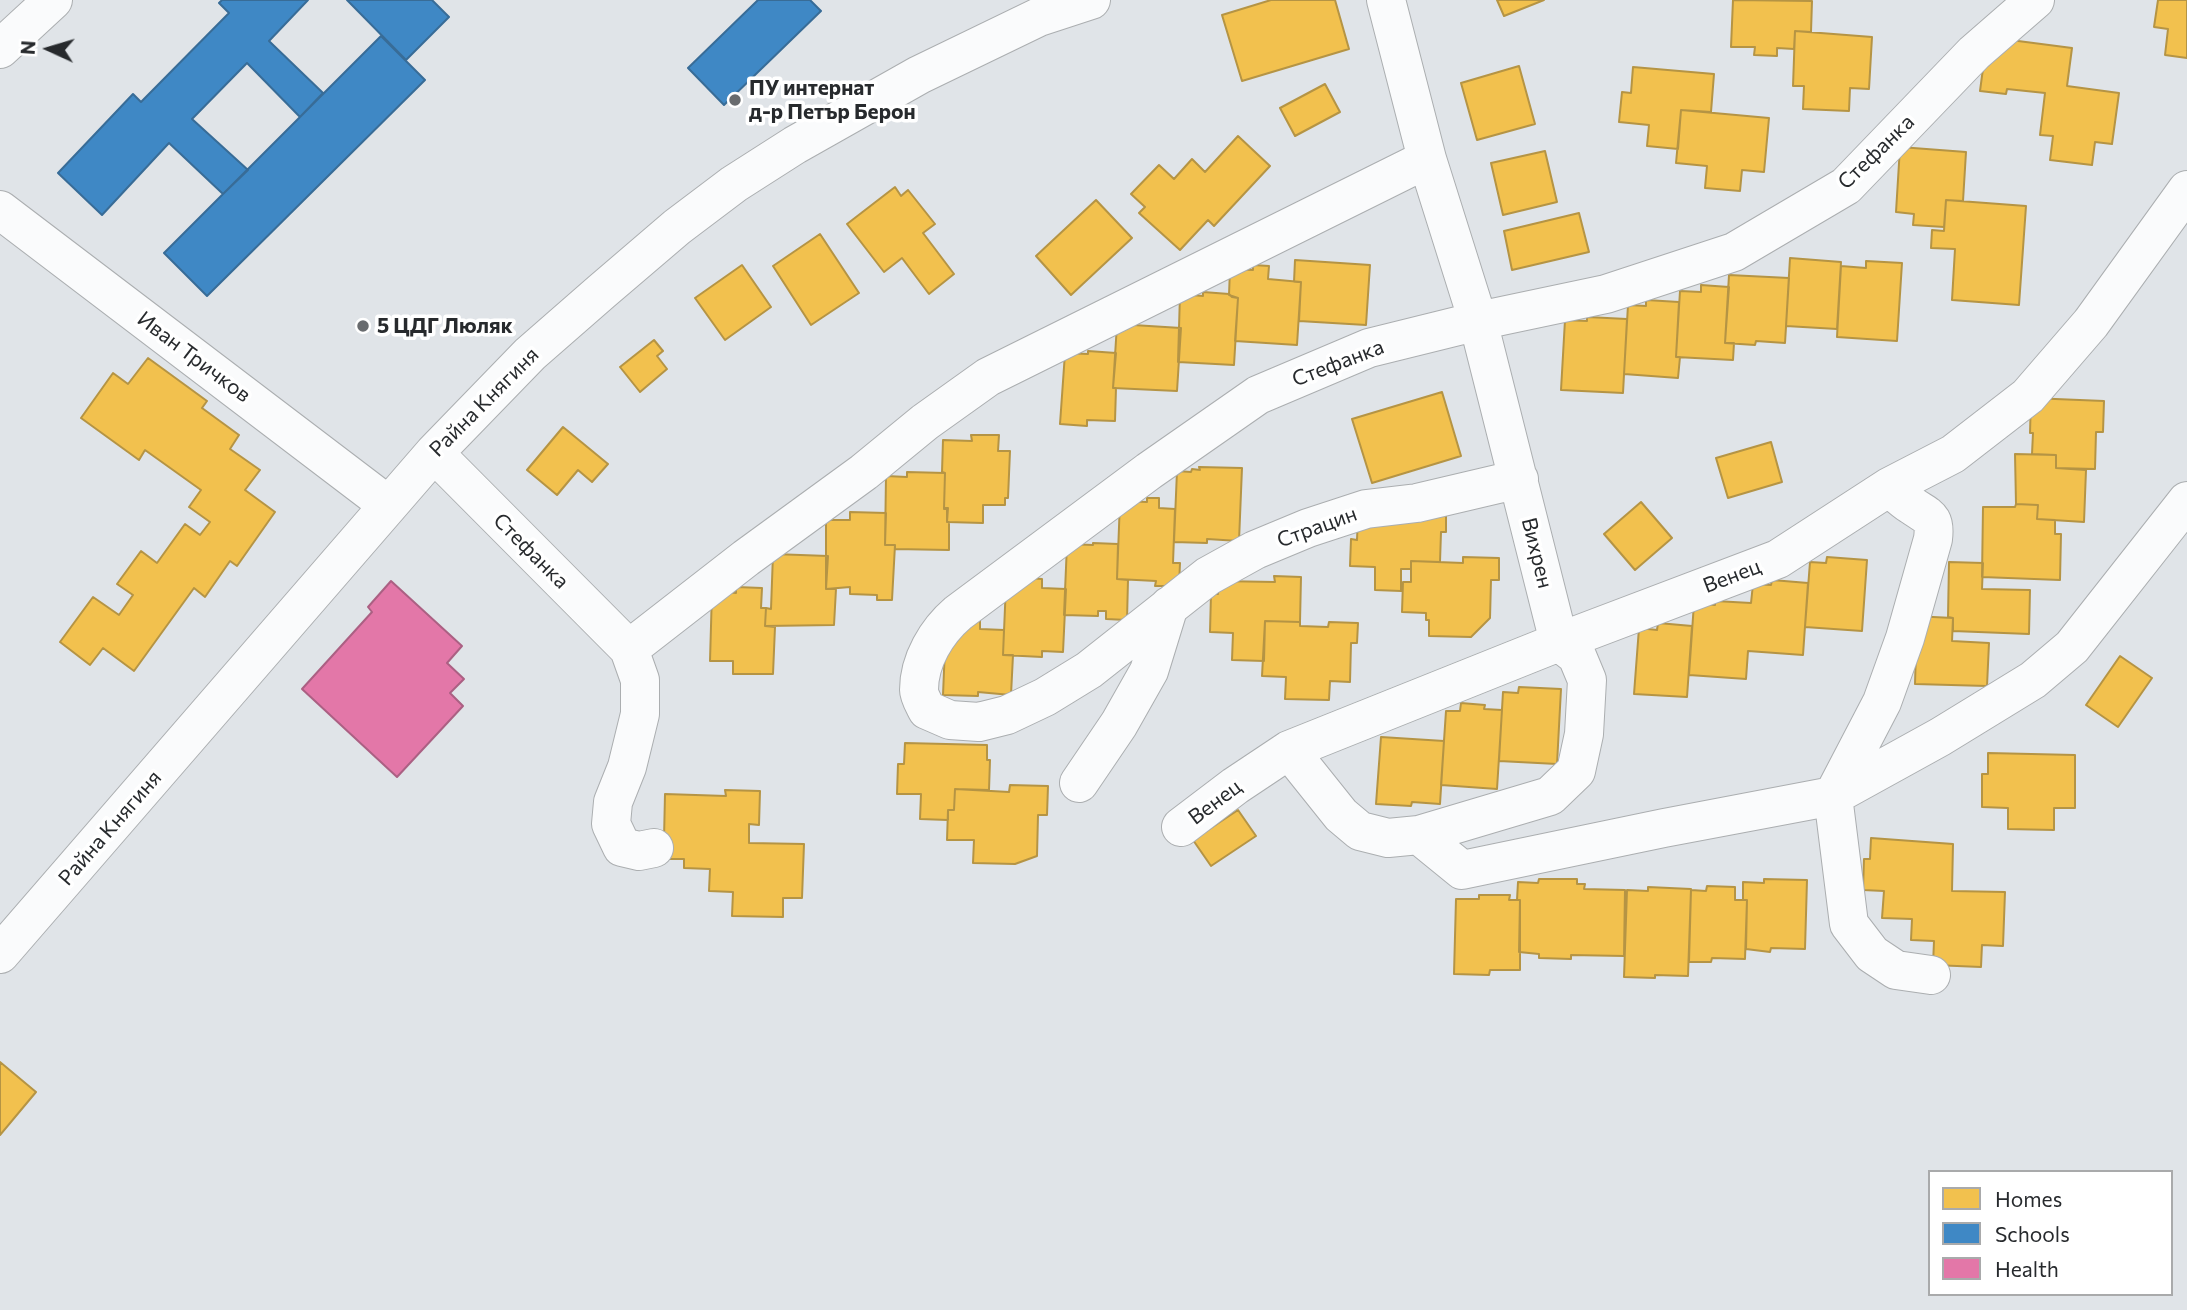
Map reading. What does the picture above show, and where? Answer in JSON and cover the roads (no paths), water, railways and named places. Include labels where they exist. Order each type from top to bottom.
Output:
[{"type":"street","points":[[0,49],[53,0]]},
{"type":"street","name":"Райна Княгиня","points":[[0,954],[388,505],[434,453],[530,354],[677,227],[734,184],[795,145],[919,75],[1039,18],[1091,0]]},
{"type":"street","name":"Вихрен","points":[[1289,750],[1341,816],[1360,831],[1388,838],[1419,835],[1550,796],[1576,771],[1584,734],[1587,680],[1577,656],[1559,642],[1478,321],[1427,159],[1386,0]]},
{"type":"street","name":"Стефанка","points":[[1138,630],[1089,670],[1045,697],[1007,715],[979,722],[950,720],[927,710],[919,692],[921,671],[943,626],[1149,471],[1258,395],[1369,348],[1478,321],[1606,294],[1734,253],[1846,186],[1974,53],[2035,0]]},
{"type":"street","points":[[654,848],[639,851],[622,847],[611,824],[613,802],[626,767],[640,714],[640,680],[629,649],[746,558],[864,472],[925,422],[988,377],[1427,159]]},
{"type":"street","name":"Венец","points":[[1181,827],[1289,750],[1559,642],[1778,559],[1889,487],[1953,454],[2028,396],[2091,323],[2187,190]]},
{"type":"street","name":"Иван Тричков","points":[[0,210],[388,505]]},
{"type":"street","name":"Стефанка","points":[[434,453],[629,649]]},
{"type":"street","name":"Страцин","points":[[1138,630],[1208,576],[1228,564],[1308,528],[1366,509],[1417,503],[1519,479]]},
{"type":"street","points":[[1889,487],[1931,518],[1934,527],[1933,539],[1905,638],[1882,702],[1833,796],[1849,924],[1872,954],[1896,970],[1931,975]]},
{"type":"street","points":[[1419,835],[1462,870],[1833,796],[1940,737],[2033,680],[2072,647],[2187,501]]},
{"type":"street","points":[[1079,783],[1119,724],[1149,671],[1169,606]]},
{"type":"place","name":"ПУ интернат д-р Петър Берон","points":[[735,100]]},
{"type":"place","name":"5 ЦДГ Люляк","points":[[363,326]]}]
